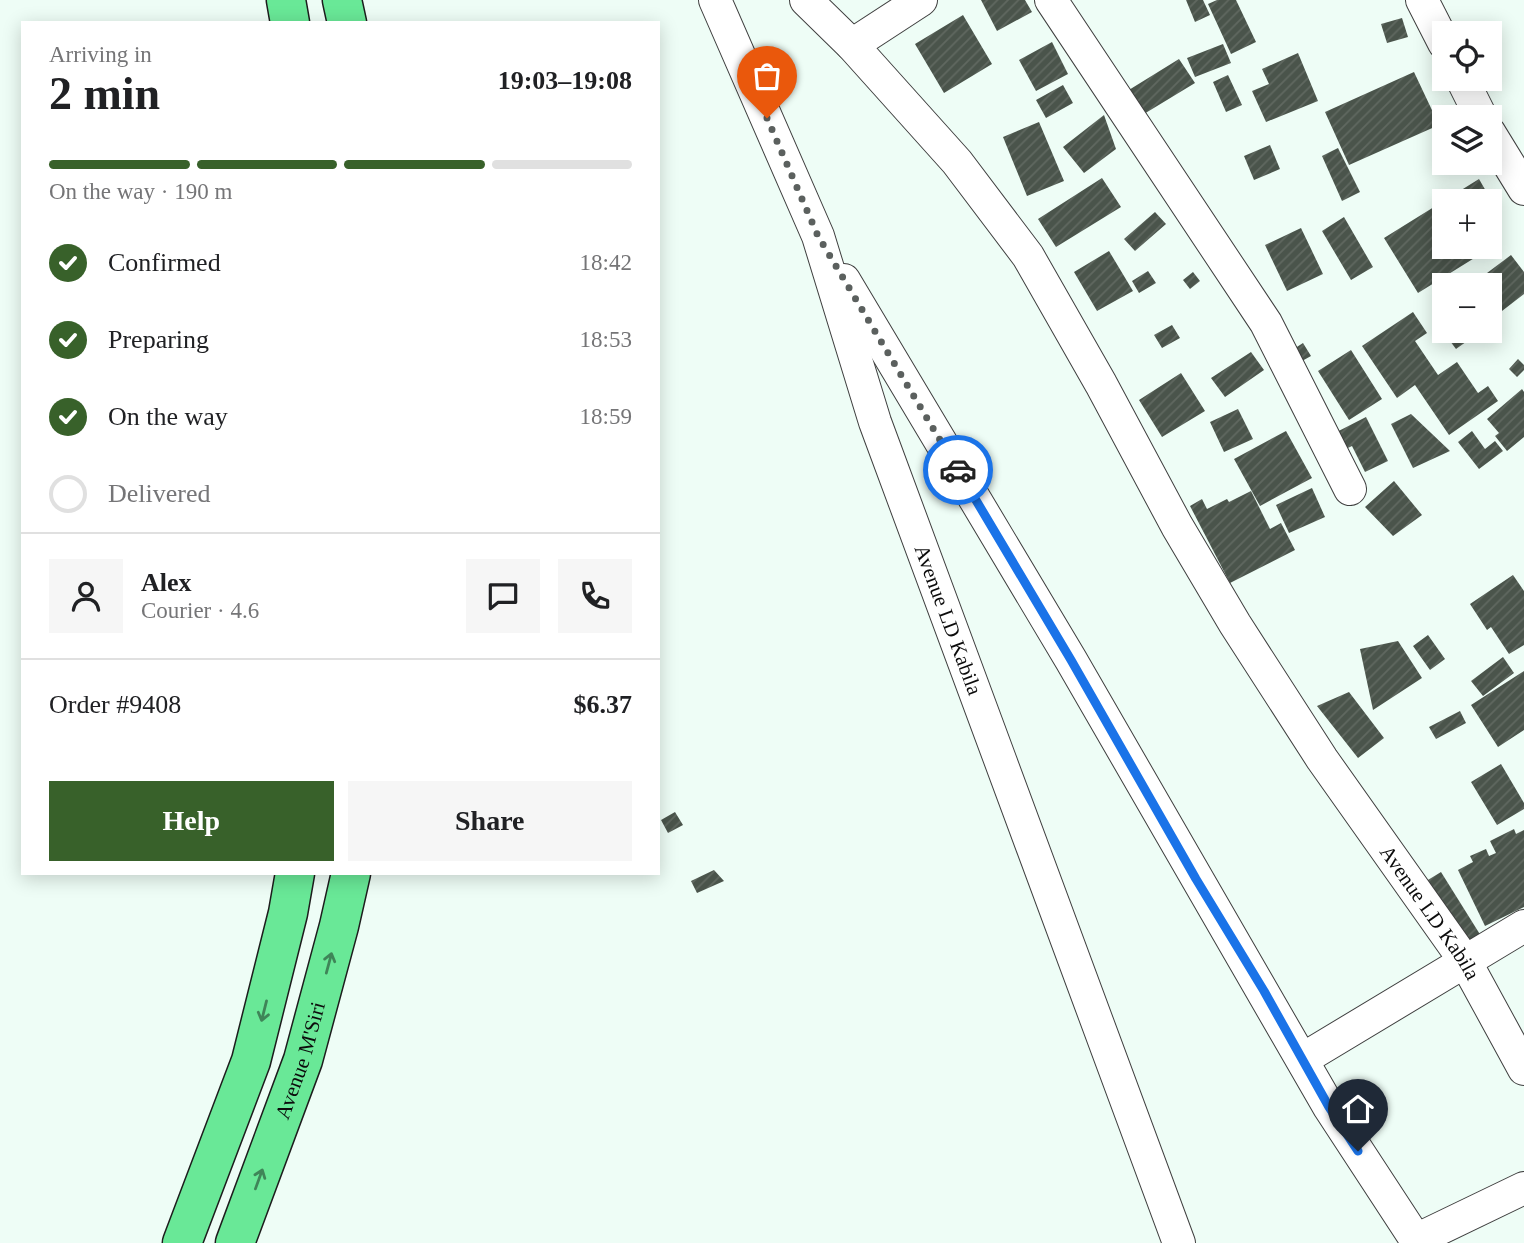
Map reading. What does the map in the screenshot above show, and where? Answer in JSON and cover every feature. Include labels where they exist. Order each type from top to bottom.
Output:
[{"type":"highway","points":[[286,0],[290,21]]},
{"type":"highway","points":[[342,0],[347,21]]},
{"type":"highway","points":[[182,1243],[251,1061],[288,913],[295,875]]},
{"type":"highway","name":"Avenue M'Siri","points":[[235,1243],[303,1060],[351,875]]},
{"type":"street","name":"Avenue LD Kabila","points":[[715,0],[818,236],[875,422],[1180,1243]]},
{"type":"street","name":"Avenue LD Kabila","points":[[806,0],[852,45],[957,162],[1028,256],[1177,526],[1235,624],[1322,759],[1465,961],[1524,1069]]},
{"type":"street","points":[[852,45],[921,0]]},
{"type":"street","points":[[1051,0],[1266,323],[1350,489]]},
{"type":"street","points":[[1422,0],[1433,21]]},
{"type":"street","points":[[1502,153],[1524,189]]},
{"type":"street","points":[[818,236],[1064,648],[1329,1107],[1417,1242],[1524,1188]]},
{"type":"street","points":[[1303,1059],[1524,926]]},
{"type":"building","points":[[981,0],[1025,0],[1032,12],[997,31]]},
{"type":"building","points":[[1186,0],[1203,0],[1210,15],[1195,22]]},
{"type":"building","points":[[1217,0],[1236,0],[1256,42],[1231,54],[1208,4]]},
{"type":"building","points":[[963,15],[992,64],[944,93],[915,44]]},
{"type":"building","points":[[1402,18],[1408,37],[1387,43],[1381,24]]},
{"type":"building","points":[[1052,42],[1068,74],[1036,91],[1019,60]]},
{"type":"building","points":[[1223,44],[1231,63],[1195,77],[1187,58]]},
{"type":"building","points":[[1298,53],[1318,101],[1266,122],[1252,91],[1269,84],[1262,69]]},
{"type":"building","points":[[1179,59],[1195,83],[1139,117],[1124,93]]},
{"type":"building","points":[[1414,72],[1432,110],[1432,128],[1349,165],[1325,112]]},
{"type":"building","points":[[1228,75],[1242,105],[1226,112],[1213,82]]},
{"type":"building","points":[[1063,85],[1073,103],[1046,118],[1036,100]]},
{"type":"building","points":[[1104,115],[1116,149],[1084,173],[1063,147]]},
{"type":"building","points":[[1039,122],[1064,181],[1027,196],[1003,137]]},
{"type":"building","points":[[1270,145],[1280,169],[1254,180],[1244,156]]},
{"type":"building","points":[[1338,148],[1360,192],[1342,201],[1322,156]]},
{"type":"building","points":[[1102,178],[1121,207],[1056,247],[1038,219]]},
{"type":"building","points":[[1479,179],[1485,189],[1463,189]]},
{"type":"building","points":[[1432,208],[1432,259],[1473,259],[1450,273],[1432,273],[1432,284],[1418,293],[1384,238]]},
{"type":"building","points":[[1155,212],[1166,224],[1135,251],[1124,239]]},
{"type":"building","points":[[1344,217],[1373,267],[1351,280],[1322,231]]},
{"type":"building","points":[[1301,228],[1323,274],[1287,291],[1265,245]]},
{"type":"building","points":[[1109,251],[1133,291],[1097,311],[1074,272]]},
{"type":"building","points":[[1511,255],[1524,272],[1524,294],[1502,311],[1502,273],[1487,273]]},
{"type":"building","points":[[1148,271],[1156,283],[1139,293],[1132,281]]},
{"type":"building","points":[[1193,272],[1200,281],[1190,289],[1183,280]]},
{"type":"building","points":[[1413,312],[1427,333],[1415,341],[1438,375],[1457,362],[1478,393],[1488,386],[1498,401],[1449,435],[1415,385],[1397,398],[1362,346]]},
{"type":"building","points":[[1172,325],[1180,338],[1162,348],[1154,335]]},
{"type":"building","points":[[1303,343],[1311,356],[1293,366],[1286,354]]},
{"type":"building","points":[[1452,343],[1464,343],[1456,349]]},
{"type":"building","points":[[1351,350],[1382,399],[1349,420],[1318,371]]},
{"type":"building","points":[[1251,352],[1264,370],[1225,397],[1211,378]]},
{"type":"building","points":[[1518,359],[1524,365],[1524,370],[1517,377],[1509,369]]},
{"type":"building","points":[[1181,373],[1205,411],[1162,437],[1139,400]]},
{"type":"building","points":[[1522,389],[1524,437],[1507,451],[1495,436],[1499,433],[1487,419]]},
{"type":"building","points":[[1238,409],[1253,439],[1224,452],[1210,422]]},
{"type":"building","points":[[1411,414],[1450,451],[1413,468],[1391,424]]},
{"type":"building","points":[[1366,417],[1388,461],[1365,472],[1352,446],[1329,457],[1321,440]]},
{"type":"building","points":[[1286,431],[1312,478],[1260,506],[1234,459]]},
{"type":"building","points":[[1472,431],[1485,449],[1495,441],[1503,451],[1479,469],[1458,442]]},
{"type":"building","points":[[1394,481],[1422,515],[1393,536],[1365,507]]},
{"type":"building","points":[[1312,488],[1325,517],[1289,533],[1276,505]]},
{"type":"building","points":[[1251,491],[1270,529],[1281,523],[1295,550],[1230,583],[1190,506],[1202,499],[1207,509]]},
{"type":"building","points":[[1513,575],[1524,591],[1524,645],[1509,654],[1491,627],[1487,630],[1470,604]]},
{"type":"building","points":[[1428,635],[1445,659],[1430,670],[1413,646]]},
{"type":"building","points":[[1398,641],[1422,678],[1373,710],[1360,649]]},
{"type":"building","points":[[1503,657],[1514,673],[1483,696],[1471,681]]},
{"type":"building","points":[[1524,671],[1524,730],[1498,747],[1471,705]]},
{"type":"building","points":[[1349,692],[1384,738],[1358,758],[1317,706]]},
{"type":"building","points":[[1460,711],[1466,723],[1436,739],[1429,727]]},
{"type":"building","points":[[1501,764],[1524,803],[1524,809],[1497,825],[1471,782]]},
{"type":"building","points":[[675,812],[683,825],[668,833],[661,820]]},
{"type":"building","points":[[1514,829],[1516,834],[1524,830],[1524,907],[1485,926],[1458,870],[1473,862],[1470,856],[1486,849],[1489,856],[1496,853],[1490,841]]},
{"type":"building","points":[[714,870],[724,881],[697,893],[691,881]]},
{"type":"building","points":[[1441,872],[1481,936],[1463,947],[1423,883]]},
{"type":"way so far","points":[[767,118],[818,236],[958,470]]},
{"type":"route","points":[[958,470],[1264,991],[1329,1107],[1358,1151]]}]
